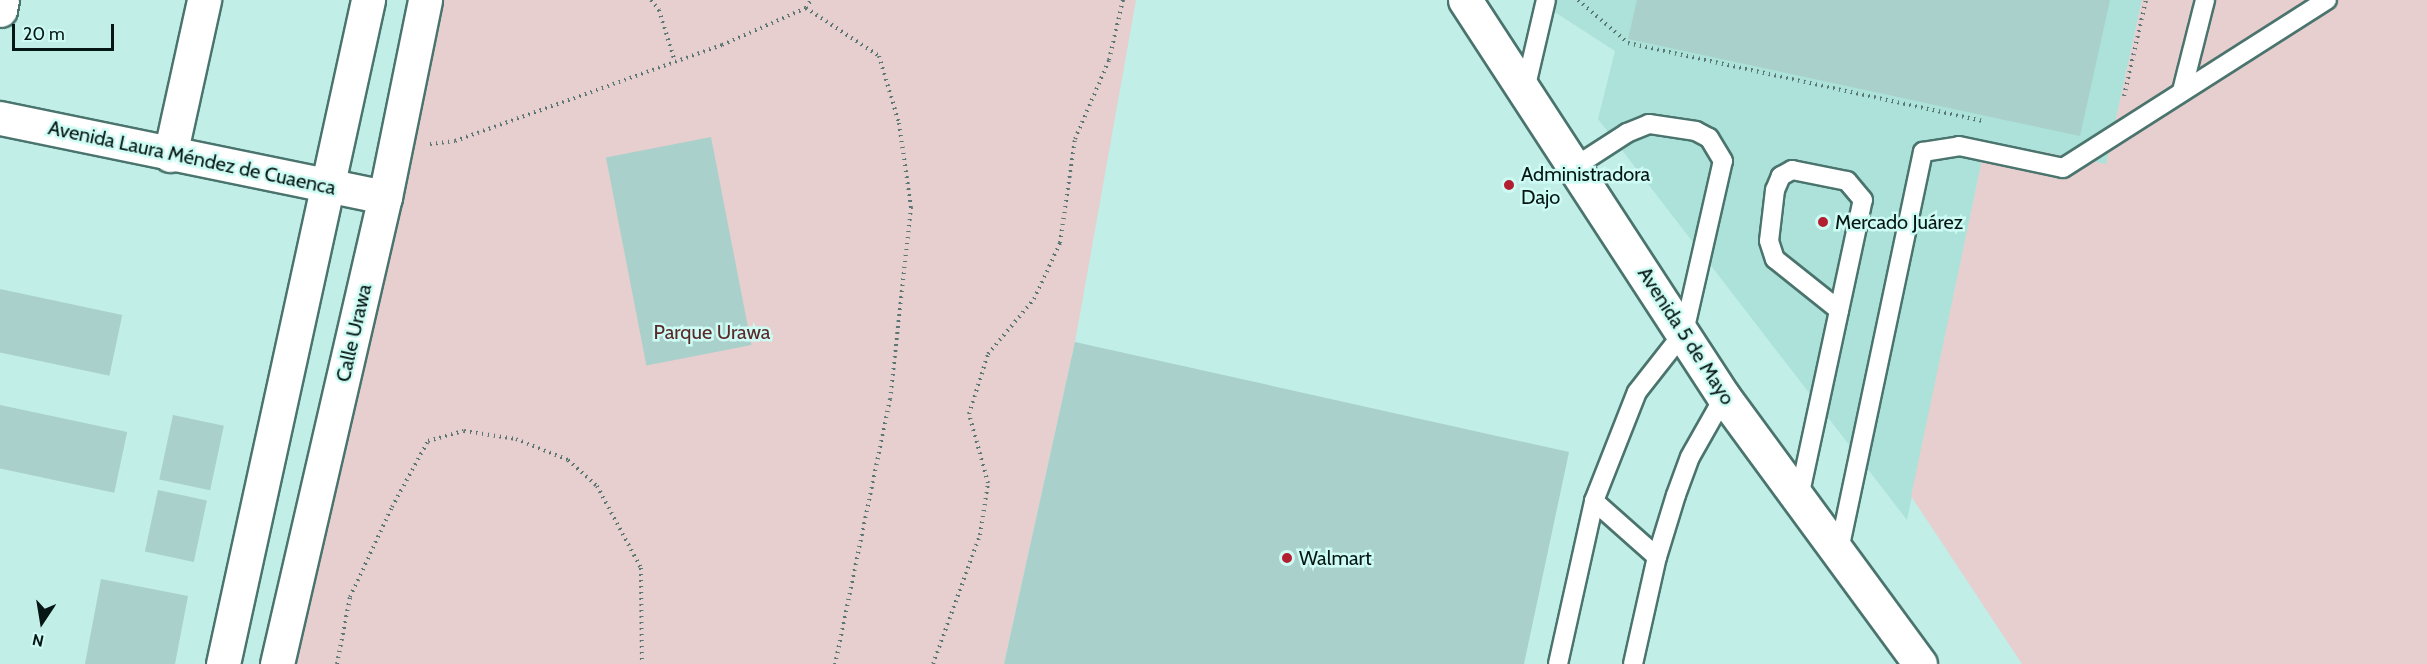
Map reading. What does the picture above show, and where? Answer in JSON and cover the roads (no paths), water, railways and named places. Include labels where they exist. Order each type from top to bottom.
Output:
[{"type":"main road","points":[[0,9],[2,0]]},
{"type":"main road","points":[[170,155],[204,0]]},
{"type":"main road","points":[[223,664],[368,0]]},
{"type":"main road","name":"Calle Urawa","points":[[277,664],[385,197],[425,0]]},
{"type":"main road","name":"Avenida 5 de Mayo","points":[[1470,3],[1724,397],[1798,502],[1920,664]]},
{"type":"main road","name":"Avenida Laura Méndez de Cuaenca","points":[[0,118],[170,155],[385,197]]},
{"type":"lane","points":[[1525,90],[1546,0]]},
{"type":"lane","points":[[2182,91],[2205,0]]},
{"type":"lane","points":[[1838,555],[1923,152],[1959,146],[2063,168],[2327,0]]},
{"type":"lane","points":[[1558,664],[1594,501],[1637,392],[1684,332],[1723,161],[1718,147],[1696,131],[1649,124],[1627,132],[1576,166]]},
{"type":"lane","points":[[1798,502],[1863,200],[1847,181],[1792,170],[1781,176],[1775,189],[1769,222],[1775,259],[1793,276],[1839,310]]},
{"type":"lane","points":[[1633,664],[1657,557],[1690,457],[1724,397]]},
{"type":"lane","points":[[1594,501],[1657,557]]},
{"type":"place","name":"Administradora Dajo","points":[[1509,185]]},
{"type":"place","name":"Mercado Juárez","points":[[1823,222]]},
{"type":"place","name":"Walmart","points":[[1287,558]]},
{"type":"park label","name":"Parque Urawa","points":[[712,332]]}]
